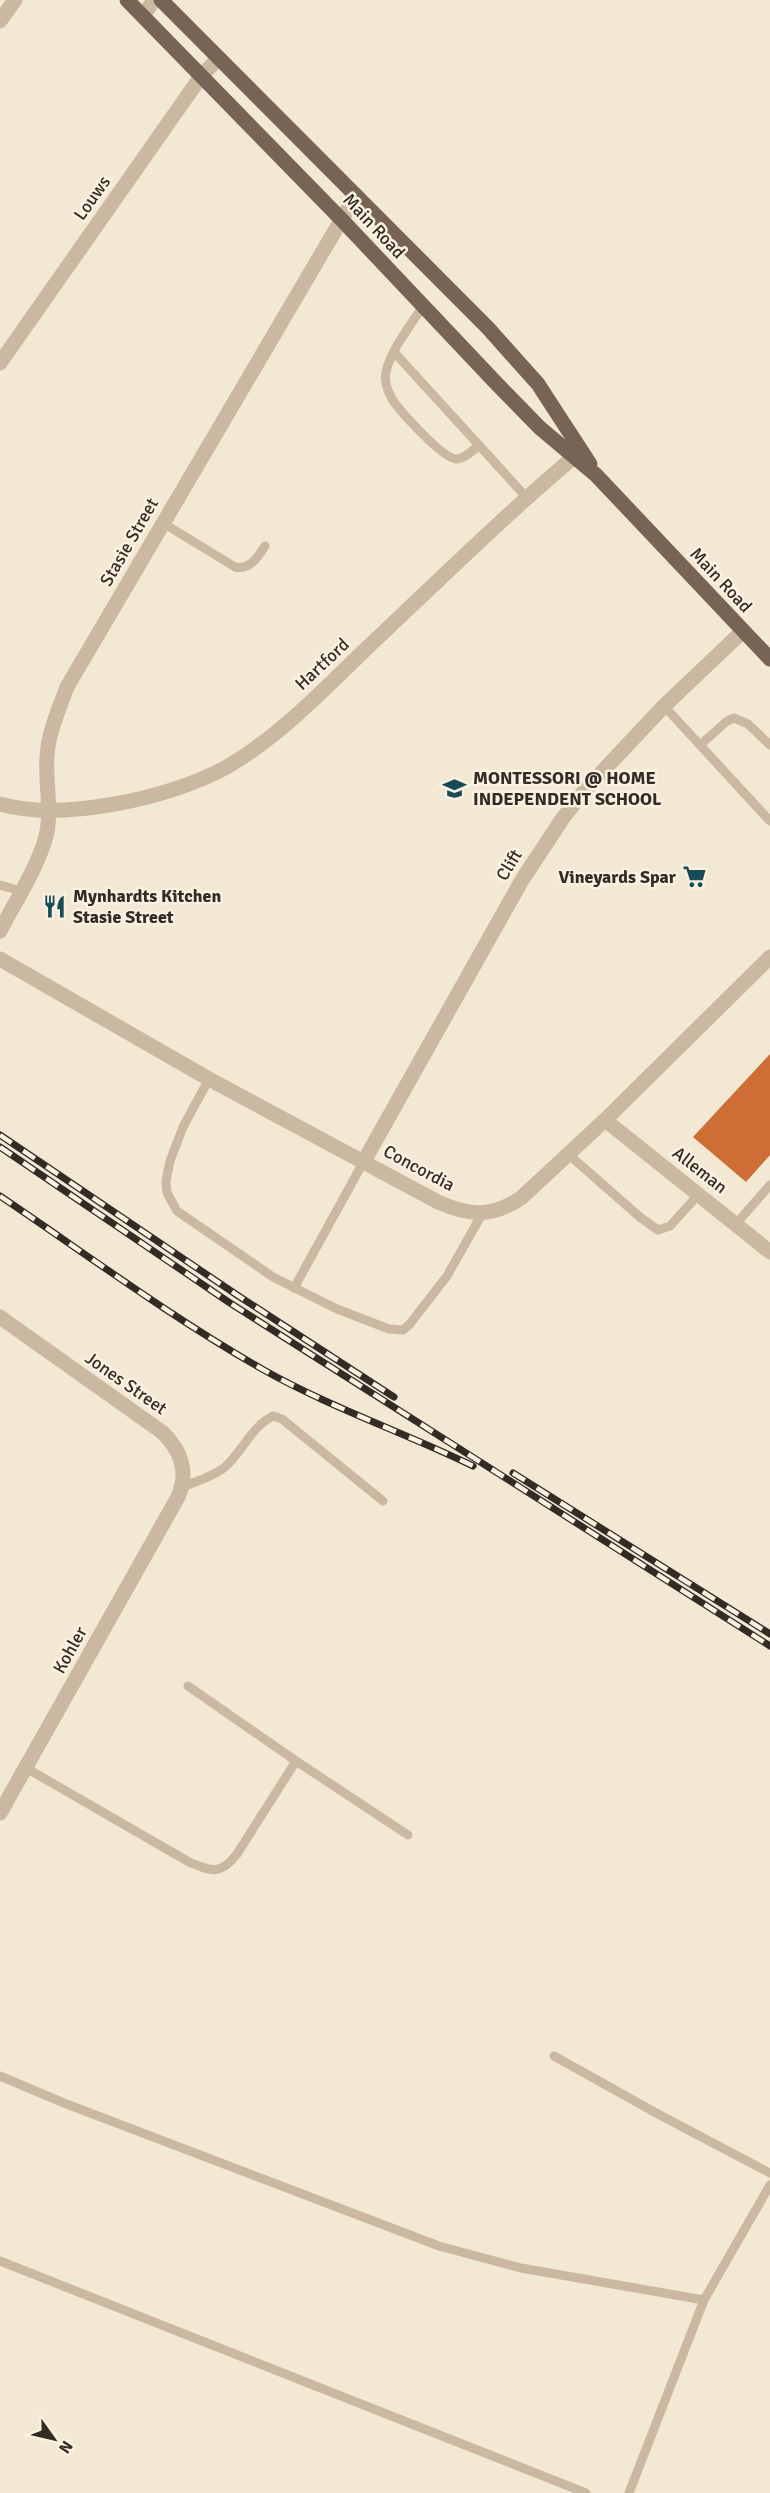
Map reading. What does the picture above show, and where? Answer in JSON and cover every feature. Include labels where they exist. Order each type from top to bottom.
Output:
[{"type":"main road","name":"Main Road","points":[[127,0],[341,219],[422,308],[540,428],[578,454]]},
{"type":"main road","name":"Main Road","points":[[161,0],[517,360],[538,384],[578,454],[770,659]]},
{"type":"street","points":[[0,21],[15,0]]},
{"type":"street","points":[[142,16],[154,0]]},
{"type":"street","name":"Louws","points":[[0,363],[202,75],[219,58]]},
{"type":"street","name":"Stasie Street","points":[[0,931],[46,838],[47,757],[51,732],[67,687],[356,195]]},
{"type":"street","name":"Hartford","points":[[0,804],[48,809],[126,802],[201,780],[226,767],[261,744],[303,709],[578,454]]},
{"type":"street","name":"Clift","points":[[364,1161],[542,848],[584,791],[664,706],[743,631]]},
{"type":"street","name":"Concordia","points":[[0,959],[209,1079],[438,1202],[459,1211],[482,1214],[506,1208],[521,1198],[605,1120],[770,957]]},
{"type":"street","name":"Alleman","points":[[605,1120],[770,1252]]},
{"type":"street","name":"Jones Street","points":[[0,1317],[162,1432],[177,1450],[182,1464],[183,1487]]},
{"type":"street","name":"Kohler","points":[[0,1813],[183,1487]]},
{"type":"lane","points":[[422,308],[394,352],[386,373],[387,388],[393,400],[450,458],[465,457],[479,445]]},
{"type":"lane","points":[[394,352],[528,499]]},
{"type":"lane","points":[[163,523],[235,567],[246,567],[265,546]]},
{"type":"lane","points":[[664,706],[770,821]]},
{"type":"lane","points":[[700,745],[726,721],[734,718],[748,724],[770,745]]},
{"type":"lane","points":[[0,885],[21,891]]},
{"type":"lane","points":[[209,1079],[183,1127],[170,1161],[166,1181],[171,1203],[185,1217],[273,1277],[294,1288],[379,1326],[396,1331],[403,1329],[410,1325],[447,1276],[482,1214]]},
{"type":"lane","points":[[568,1154],[658,1230],[670,1226],[699,1194]]},
{"type":"lane","points":[[294,1288],[364,1161]]},
{"type":"lane","points":[[736,1224],[770,1185]]},
{"type":"lane","points":[[183,1487],[218,1472],[233,1459],[258,1426],[273,1416],[282,1419],[383,1500]]},
{"type":"lane","points":[[188,1686],[408,1835]]},
{"type":"lane","points":[[26,1768],[189,1862],[212,1871],[226,1867],[232,1861],[296,1761]]},
{"type":"lane","points":[[554,2056],[770,2174]]},
{"type":"lane","points":[[0,2076],[64,2103],[440,2246],[554,2275],[704,2301]]},
{"type":"lane","points":[[628,2493],[704,2301],[770,2185]]},
{"type":"lane","points":[[0,2260],[586,2493]]},
{"type":"building","points":[[770,1054],[770,1155],[746,1182],[693,1137]]},
{"type":"railway","points":[[0,1135],[237,1295],[394,1397]]},
{"type":"railway","points":[[0,1147],[230,1303],[770,1646]]},
{"type":"railway","points":[[0,1196],[162,1307],[262,1369],[313,1395],[473,1466]]},
{"type":"railway","points":[[513,1473],[770,1634]]},
{"type":"place","name":"MONTESSORI @ HOME INDEPENDENT SCHOOL","points":[[455,788]]},
{"type":"place","name":"Vineyards Spar","points":[[694,877]]},
{"type":"place","name":"Mynhardts Kitchen Stasie Street","points":[[55,906]]}]
